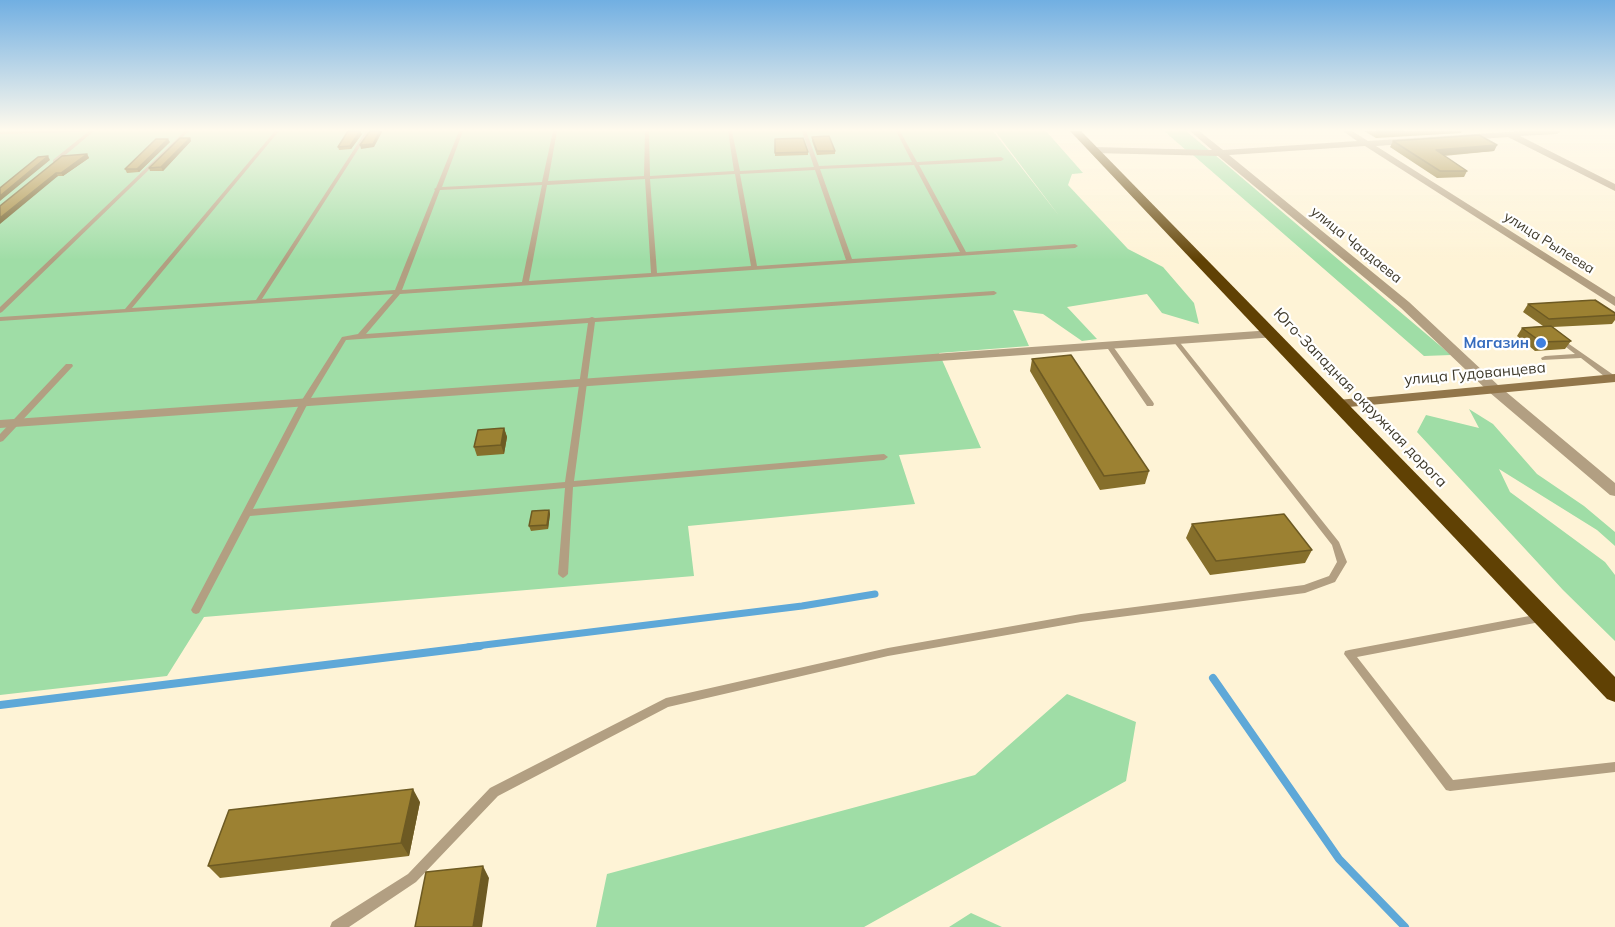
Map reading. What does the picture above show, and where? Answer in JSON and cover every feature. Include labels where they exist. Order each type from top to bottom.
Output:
[{"type":"highway","name":"Юго-Западная окружная дорога","points":[[1117,174],[1615,693]]},
{"type":"street","name":"улица Чаадаева","points":[[1247,174],[1405,305],[1494,389],[1615,491]]},
{"type":"street","name":"улица Рылеева","points":[[1415,174],[1615,302]]},
{"type":"street","points":[[1589,174],[1615,188]]},
{"type":"street","points":[[7,424],[1272,334]]},
{"type":"street","name":"улица Гудованцева","points":[[1338,404],[1613,378]]},
{"type":"lane","points":[[0,311],[142,174]]},
{"type":"lane","points":[[127,310],[241,174]]},
{"type":"lane","points":[[258,302],[340,174]]},
{"type":"lane","points":[[360,336],[398,292],[443,174]]},
{"type":"lane","points":[[525,283],[546,174]]},
{"type":"lane","points":[[437,189],[696,174]]},
{"type":"lane","points":[[737,174],[754,267]]},
{"type":"lane","points":[[819,174],[850,261]]},
{"type":"lane","points":[[923,174],[964,253]]},
{"type":"lane","points":[[647,177],[654,274]]},
{"type":"lane","points":[[0,319],[1075,246]]},
{"type":"lane","points":[[196,610],[304,403],[344,339],[592,319],[994,293]]},
{"type":"lane","points":[[563,574],[569,485],[592,319]]},
{"type":"lane","points":[[1554,335],[1613,378]]},
{"type":"lane","points":[[338,927],[412,878],[495,792],[666,703],[888,652],[1081,618],[1305,589],[1332,579],[1342,562],[1336,544],[1175,340]]},
{"type":"lane","points":[[1110,346],[1150,404]]},
{"type":"lane","points":[[1545,357],[1582,356]]},
{"type":"lane","points":[[0,439],[7,424],[69,366]]},
{"type":"lane","points":[[247,513],[884,457]]},
{"type":"lane","points":[[1544,617],[1349,654],[1450,786],[1615,767]]},
{"type":"green space","points":[[0,174],[1027,174],[1060,217],[1028,174],[1072,174],[1068,185],[1128,249],[1163,267],[1194,303],[1199,324],[1162,313],[1147,294],[1067,307],[1097,339],[1082,341],[1043,314],[1013,310],[1029,346],[939,353],[981,448],[899,455],[915,504],[688,526],[694,576],[204,617],[167,676],[0,695]]},
{"type":"green space","points":[[1215,174],[1238,174],[1451,355],[1424,356]]},
{"type":"green space","points":[[1469,409],[1493,424],[1537,474],[1584,506],[1615,532],[1615,546],[1597,530],[1499,469],[1510,492],[1605,562],[1615,575],[1615,641],[1563,590],[1417,432],[1426,415],[1479,428]]},
{"type":"green space","points":[[1067,694],[1136,722],[1126,781],[864,927],[596,927],[607,874],[975,775]]},
{"type":"green space","points":[[971,913],[1002,927],[949,927]]},
{"type":"building","points":[[17,174],[26,174],[0,196],[0,188]]},
{"type":"building","points":[[39,174],[54,174],[0,218],[0,206]]},
{"type":"building","points":[[1595,300],[1615,315],[1549,319],[1528,304]]},
{"type":"building","points":[[1551,326],[1571,341],[1541,342],[1522,328]]},
{"type":"building","points":[[1071,355],[1149,471],[1104,476],[1032,359]]},
{"type":"building","points":[[504,428],[501,445],[474,447],[478,430]]},
{"type":"building","points":[[549,510],[547,525],[529,526],[532,511]]},
{"type":"building","points":[[1284,514],[1312,550],[1216,561],[1192,524]]},
{"type":"building","points":[[413,789],[401,843],[208,866],[229,810]]},
{"type":"building","points":[[483,866],[473,927],[415,927],[426,872]]},
{"type":"waterway","points":[[468,647],[802,606],[875,594]]},
{"type":"waterway","points":[[0,705],[480,646]]},
{"type":"waterway","points":[[1213,678],[1339,859],[1405,927]]},
{"type":"place","name":"Магазин","points":[[1541,343]]}]
